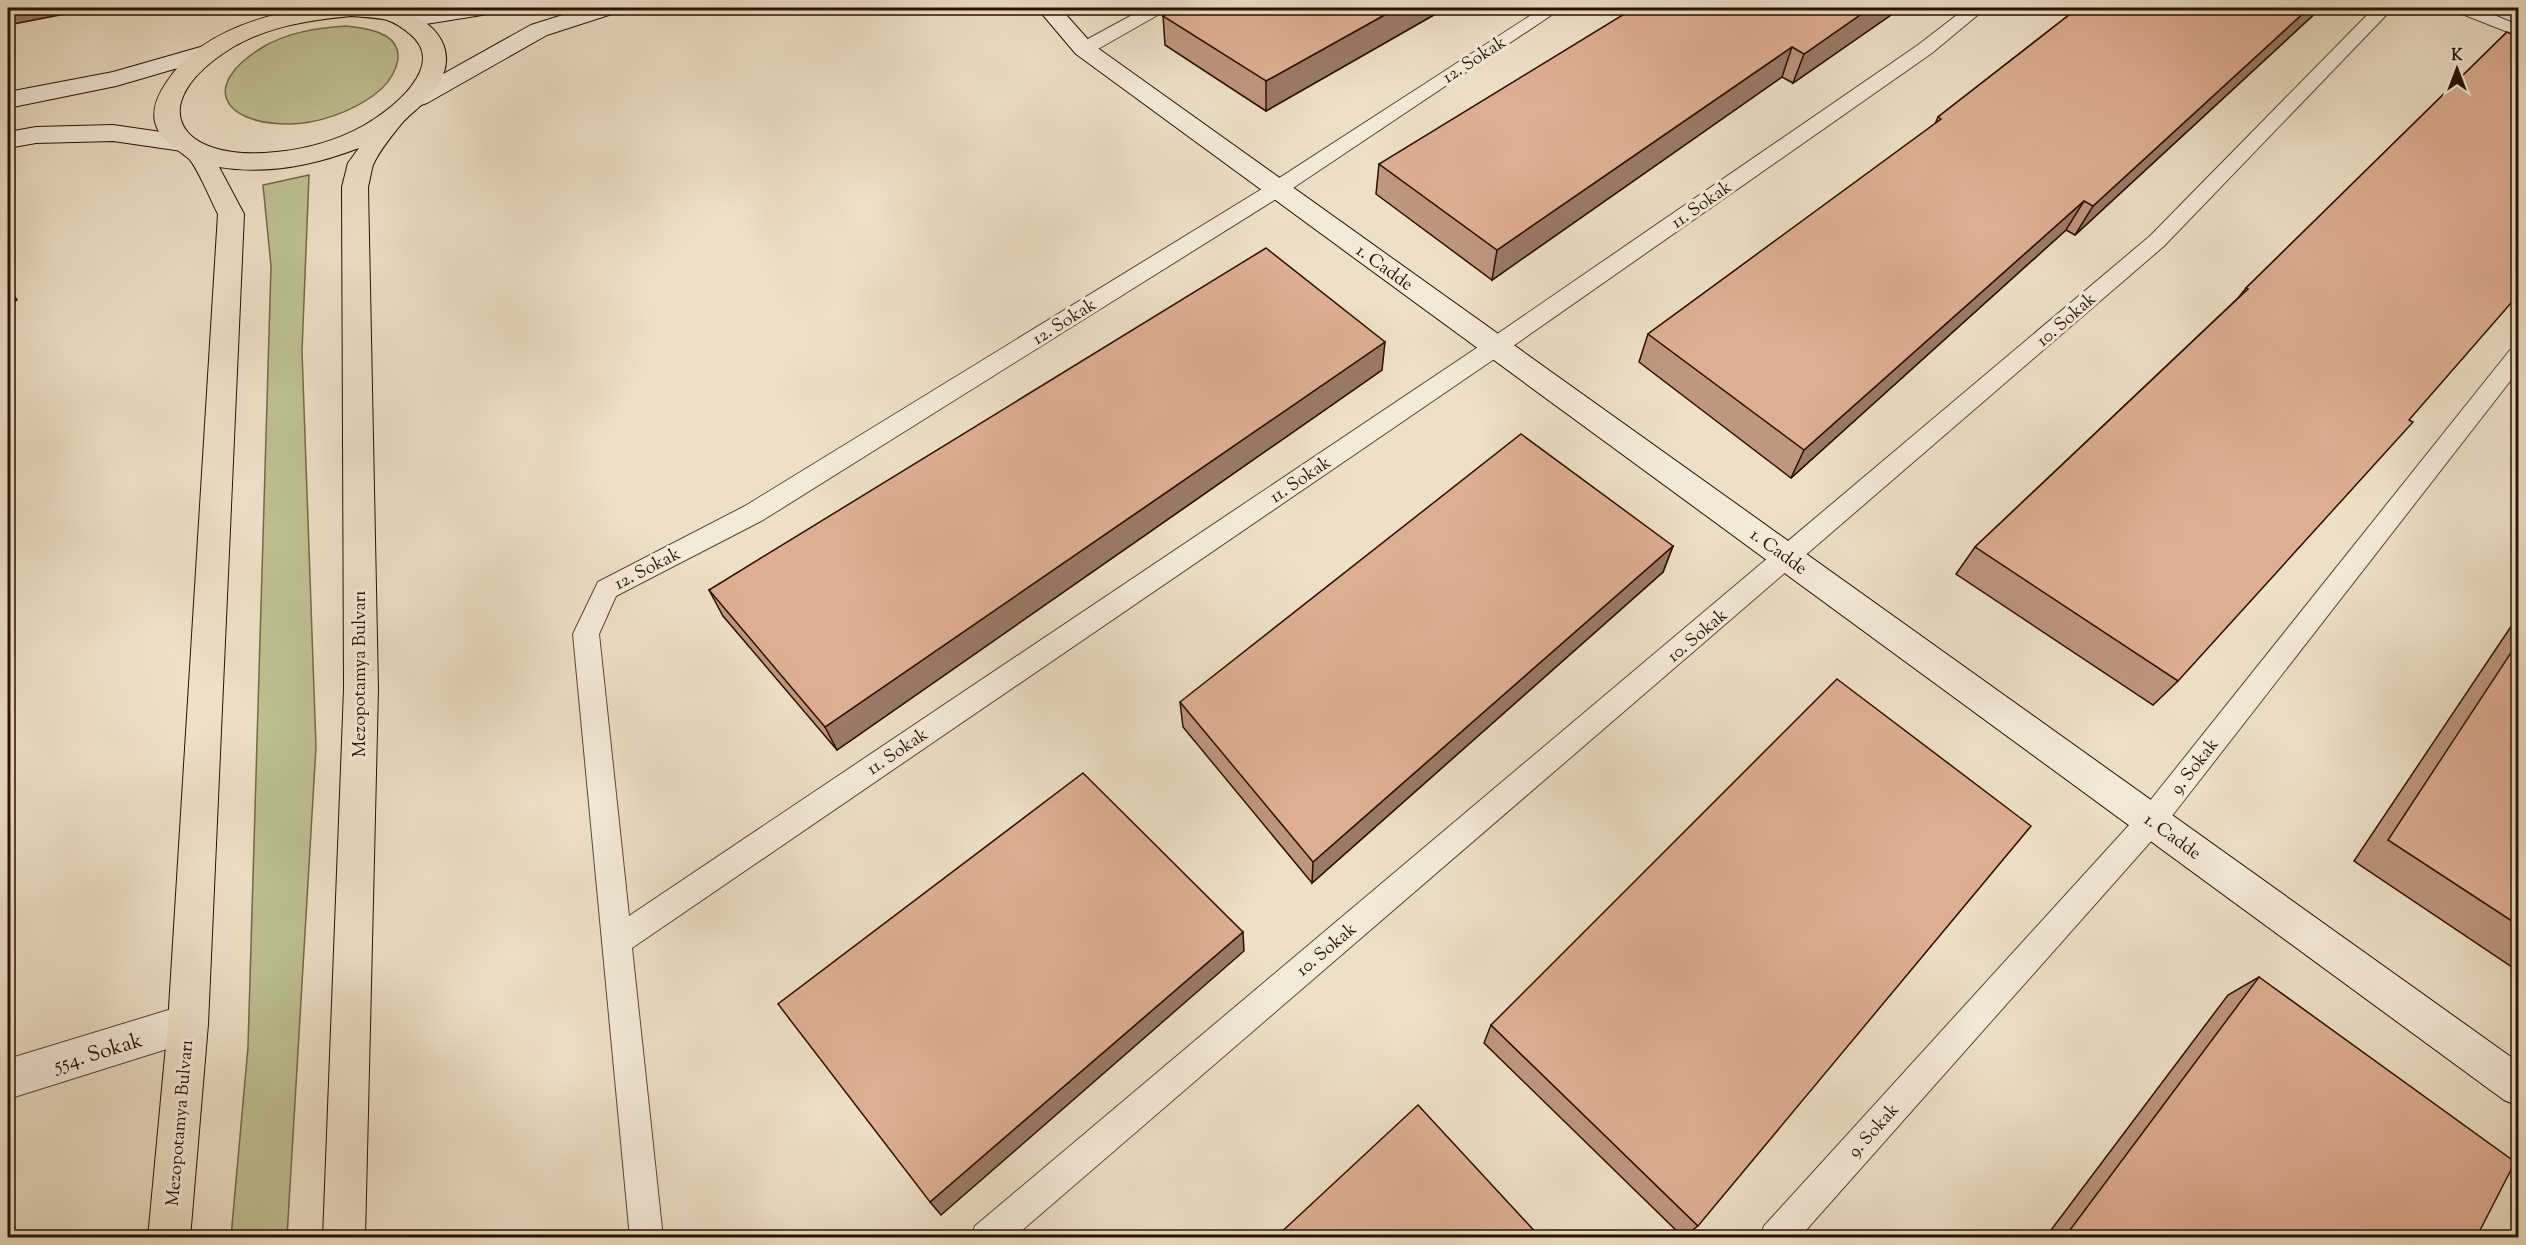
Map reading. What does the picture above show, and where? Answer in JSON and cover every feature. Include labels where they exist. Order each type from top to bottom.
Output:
[{"type":"main road","points":[[190,148],[232,162],[283,160],[315,154],[356,140],[392,120],[418,98],[430,79],[435,61],[433,45],[423,31],[407,20],[380,10],[351,9],[315,12],[278,20],[243,33],[211,51]]},
{"type":"main road","points":[[211,51],[233,13]]},
{"type":"main road","name":"Mezopotamya Bulvarı","points":[[169,1238],[188,1024],[231,214],[190,148],[170,128],[167,109],[178,82],[189,69],[211,51]]},
{"type":"main road","name":"Mezopotamya Bulvarı","points":[[344,1238],[361,689],[355,187],[361,163],[392,120]]},
{"type":"street","points":[[407,20],[482,8]]},
{"type":"street","points":[[418,98],[539,30],[607,8]]},
{"type":"street","name":"1. Cadde","points":[[1048,8],[1084,49],[2518,1086]]},
{"type":"street","points":[[8,100],[116,79],[211,51]]},
{"type":"street","points":[[8,140],[36,135],[113,133],[190,148]]},
{"type":"street","name":"554. Sokak","points":[[8,1079],[188,1024]]},
{"type":"lane","points":[[1084,49],[1157,8]]},
{"type":"lane","name":"12. Sokak","points":[[617,941],[586,634],[607,589],[754,513],[1277,189],[1553,8]]},
{"type":"lane","name":"11. Sokak","points":[[617,941],[1495,347],[1925,49],[1977,8]]},
{"type":"lane","name":"10. Sokak","points":[[987,1238],[2157,241],[2384,8]]},
{"type":"lane","points":[[2463,8],[2518,31]]},
{"type":"lane","name":"9. Sokak","points":[[1776,1238],[2151,820],[2518,356]]},
{"type":"lane","points":[[617,941],[647,1238]]},
{"type":"green space","points":[[346,26],[367,29],[386,36],[397,50],[396,67],[387,83],[365,101],[344,112],[322,119],[289,124],[266,122],[247,117],[234,110],[227,100],[226,88],[231,75],[243,61],[263,47],[303,32]]},
{"type":"green space","points":[[309,175],[302,351],[316,747],[287,1237],[231,1237],[248,1047],[271,266],[263,185]]},
{"type":"building","points":[[1178,8],[1397,8],[1266,81],[1163,16]]},
{"type":"building","points":[[1634,8],[1870,8],[1804,54],[1792,47],[1497,250],[1379,164]]},
{"type":"building","points":[[2078,8],[2309,8],[2093,206],[2084,201],[1804,450],[1648,334],[1941,119],[1938,117]]},
{"type":"building","points":[[2507,32],[2518,37],[2518,295],[2409,420],[2413,422],[2178,681],[1975,547],[2248,289],[2246,288]]},
{"type":"building","points":[[1266,248],[1385,342],[825,727],[709,590]]},
{"type":"building","points":[[1521,434],[1673,546],[1313,862],[1180,702]]},
{"type":"building","points":[[2518,642],[2518,925],[2388,840]]},
{"type":"building","points":[[1837,679],[2031,826],[1698,1226],[1491,1025]]},
{"type":"building","points":[[1083,773],[1243,932],[930,1202],[778,1004]]},
{"type":"building","points":[[2259,977],[2515,1162],[2476,1238],[2064,1238]]},
{"type":"building","points":[[1418,1105],[1541,1238],[1275,1238]]}]
